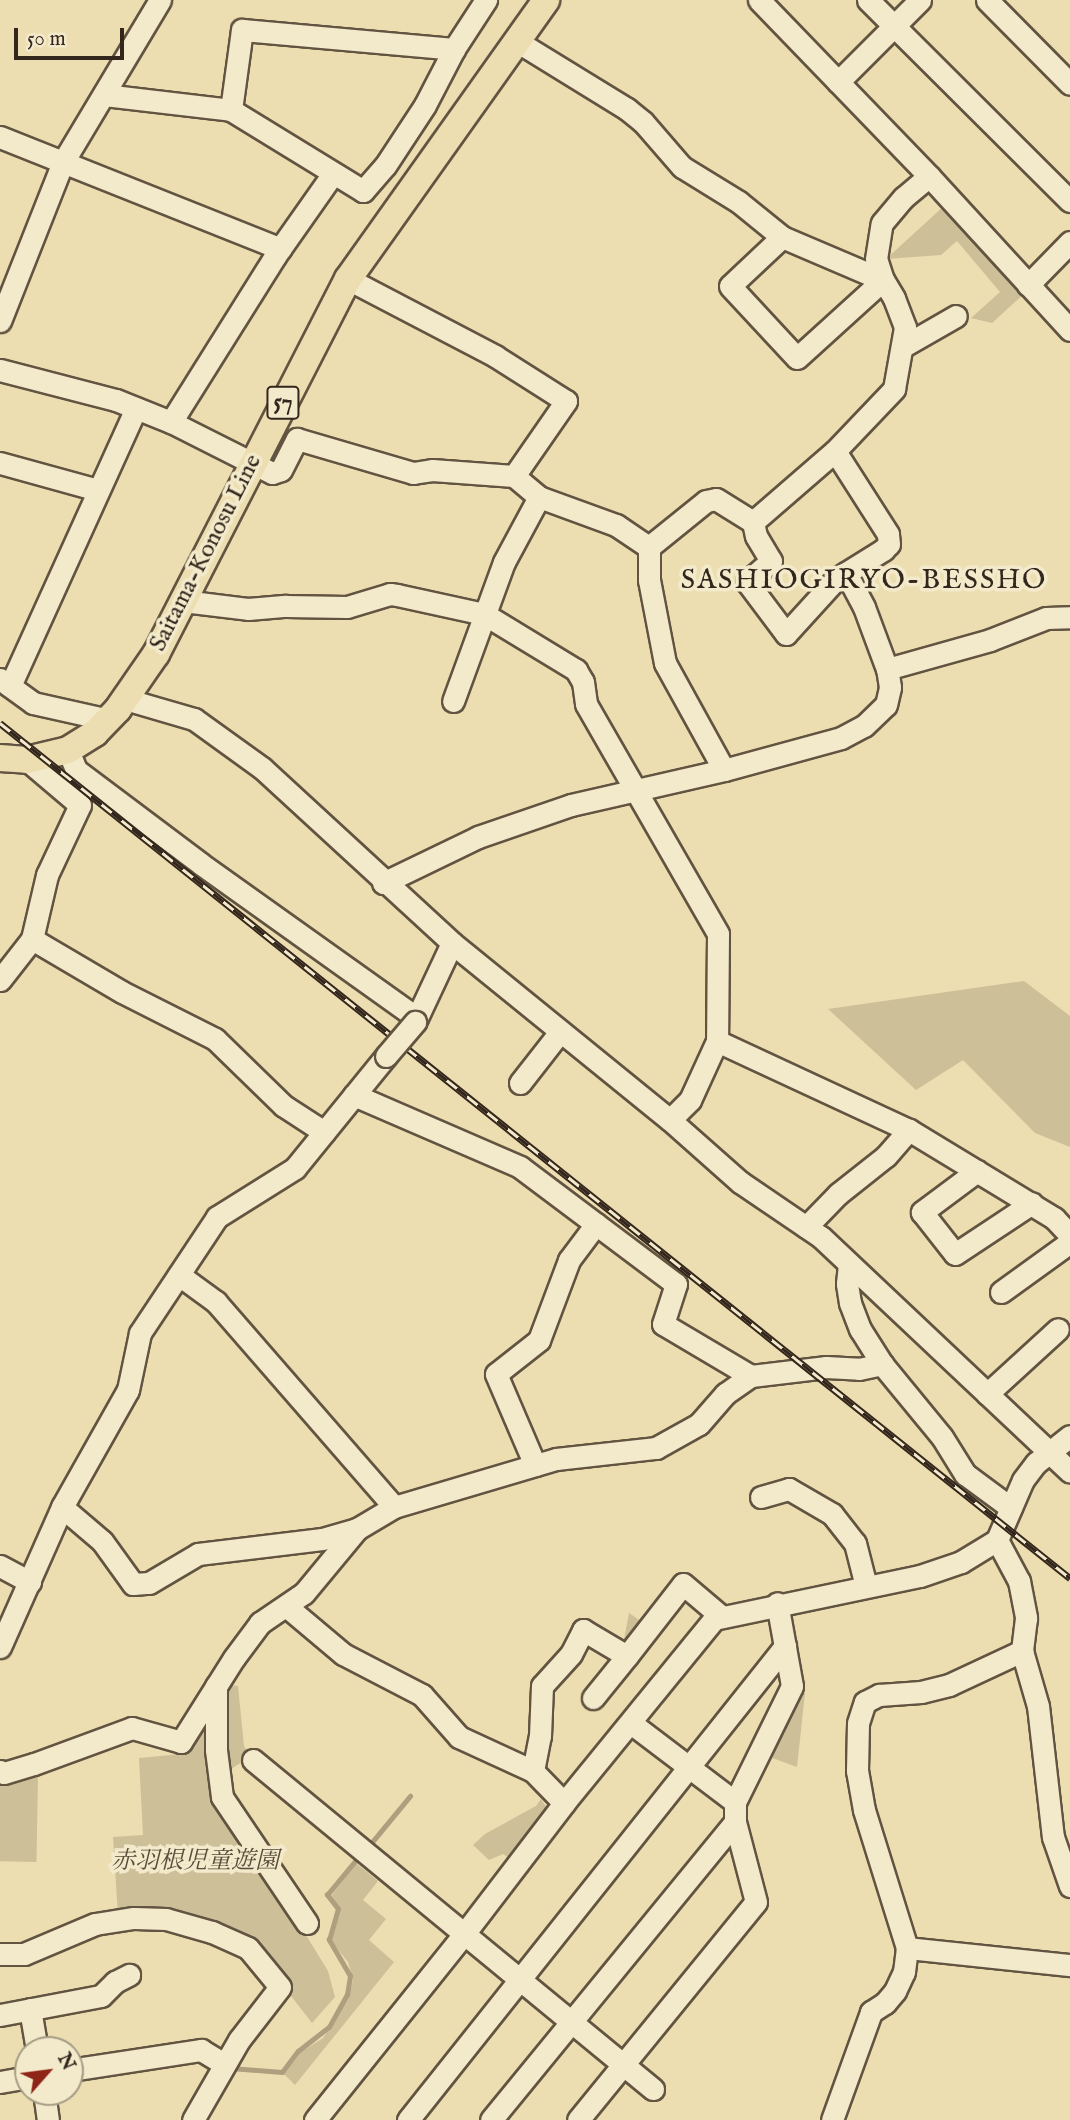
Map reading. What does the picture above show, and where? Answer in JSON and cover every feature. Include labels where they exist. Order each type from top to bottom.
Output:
[{"type":"main road","name":"Saitama-Konosu Line","points":[[0,758],[27,760],[68,750],[117,709],[156,653],[348,279],[515,40],[547,0]]},
{"type":"street","points":[[0,321],[9,271],[63,162],[160,0]]},
{"type":"street","points":[[104,95],[231,110],[332,175],[363,191],[385,166],[425,105],[454,49],[486,0]]},
{"type":"street","points":[[759,0],[929,176],[1070,330]]},
{"type":"street","points":[[867,0],[1070,201]]},
{"type":"street","points":[[838,82],[920,0]]},
{"type":"street","points":[[987,0],[1070,84]]},
{"type":"street","points":[[231,110],[242,30],[454,49]]},
{"type":"street","points":[[515,40],[627,109],[643,122],[682,167],[739,202],[782,237],[883,280]]},
{"type":"street","points":[[0,137],[281,249]]},
{"type":"street","points":[[171,422],[281,249],[332,175]]},
{"type":"street","points":[[754,522],[835,451],[894,388],[905,327],[876,259],[882,223],[903,198],[929,176]]},
{"type":"street","points":[[782,237],[730,286],[797,358],[883,280]]},
{"type":"street","points":[[1028,285],[1070,242]]},
{"type":"street","points":[[348,279],[495,355],[566,401],[514,476]]},
{"type":"street","points":[[902,347],[956,316]]},
{"type":"street","points":[[0,370],[135,408],[171,422],[272,473],[281,470],[297,439],[413,473],[432,470],[514,476],[538,497],[617,525],[649,547]]},
{"type":"street","points":[[135,408],[98,491],[5,682],[33,703],[117,709],[194,719],[262,768],[383,883],[452,943],[559,1033],[670,1120],[740,1182],[806,1227],[849,1264],[1050,1450],[1070,1472]]},
{"type":"street","points":[[754,522],[756,536],[771,561],[747,582],[786,634],[836,579],[889,544],[888,534],[835,451]]},
{"type":"street","points":[[0,463],[98,491]]},
{"type":"street","points":[[453,701],[505,562],[538,497]]},
{"type":"street","points":[[649,547],[706,501],[716,499],[754,522]]},
{"type":"street","points":[[649,547],[649,580],[666,663],[724,770]]},
{"type":"street","points":[[383,883],[478,837],[571,805],[724,770],[841,738],[864,726],[886,705],[890,687],[887,669],[864,607],[846,573]]},
{"type":"street","points":[[183,601],[248,609],[286,606],[347,607],[390,594],[484,614],[576,670],[583,682],[586,704],[718,934],[717,1041],[690,1100],[670,1120]]},
{"type":"street","points":[[887,669],[990,640],[1046,618],[1070,617]]},
{"type":"street","points":[[68,750],[76,770],[416,1020]]},
{"type":"street","points":[[0,979],[32,939],[47,875],[80,805],[27,760]]},
{"type":"street","points":[[32,939],[122,992],[215,1039],[284,1106],[324,1132]]},
{"type":"street","points":[[0,1647],[62,1507],[128,1390],[140,1334],[217,1217],[295,1168],[416,1020],[452,943]]},
{"type":"street","points":[[520,1083],[559,1033]]},
{"type":"street","points":[[717,1041],[909,1130],[1054,1217],[1070,1234]]},
{"type":"street","points":[[354,1095],[520,1167],[676,1283],[663,1324],[751,1376]]},
{"type":"street","points":[[806,1227],[838,1194],[886,1156],[909,1130]]},
{"type":"street","points":[[977,1171],[922,1212],[955,1254],[1032,1203]]},
{"type":"street","points":[[535,1465],[496,1374],[539,1340],[569,1261],[596,1224]]},
{"type":"street","points":[[1001,1292],[1070,1242]]},
{"type":"street","points":[[849,1264],[847,1284],[850,1303],[860,1329],[883,1364],[942,1437],[965,1474],[1011,1508]]},
{"type":"street","points":[[179,1275],[216,1302],[394,1507]]},
{"type":"street","points":[[987,1394],[1058,1329]]},
{"type":"street","points":[[62,1507],[102,1541],[133,1584],[149,1584],[198,1554],[322,1539],[357,1530],[394,1507],[556,1459],[656,1448],[699,1423],[725,1394],[751,1376],[826,1367],[859,1369],[883,1364]]},
{"type":"street","points":[[322,2118],[564,1803],[714,1619],[777,1603],[939,1570],[961,1562],[997,1540],[1023,1480],[1050,1450],[1070,1436]]},
{"type":"street","points":[[761,1497],[789,1489],[832,1514],[855,1543],[866,1586]]},
{"type":"street","points":[[0,1770],[4,1773],[34,1764],[132,1728],[181,1742],[260,1623],[304,1593],[357,1530]]},
{"type":"street","points":[[997,1540],[1019,1581],[1026,1618],[1022,1651],[1038,1706],[1053,1837],[1070,1886]]},
{"type":"street","points":[[0,1566],[30,1582]]},
{"type":"street","points":[[593,1698],[683,1584],[722,1617]]},
{"type":"street","points":[[491,2120],[735,1812],[792,1686],[777,1603]]},
{"type":"street","points":[[286,1605],[343,1654],[422,1695],[458,1737],[533,1771],[564,1803]]},
{"type":"street","points":[[533,1771],[540,1736],[542,1686],[571,1654],[583,1630],[627,1656]]},
{"type":"street","points":[[408,2120],[785,1646]]},
{"type":"street","points":[[832,2120],[871,2012],[885,2003],[895,1991],[904,1972],[907,1948],[864,1810],[857,1771],[858,1723],[865,1702],[879,1695],[921,1692],[949,1685],[1022,1651]]},
{"type":"street","points":[[216,1686],[216,1750],[222,1797],[276,1881],[307,1923]]},
{"type":"street","points":[[578,2120],[755,1902],[735,1812],[687,1767],[631,1723]]},
{"type":"street","points":[[253,1760],[653,2089]]},
{"type":"street","points":[[0,1954],[24,1954],[95,1924],[134,1918],[166,1919],[212,1932],[248,1948],[279,1987],[224,2064],[193,2120]]},
{"type":"street","points":[[907,1948],[1070,1965]]},
{"type":"street","points":[[0,2015],[101,1996],[115,1982],[129,1975]]},
{"type":"street","points":[[30,2009],[35,2036]]},
{"type":"street","points":[[84,2068],[201,2050],[224,2064]]},
{"type":"green space","points":[[944,206],[1025,293],[992,323],[971,318],[1000,292],[957,241],[941,255],[886,259]]},
{"type":"green space","points":[[1024,981],[1070,1016],[1070,1147],[1035,1133],[963,1060],[916,1090],[828,1009]]},
{"type":"green space","points":[[629,1613],[645,1624],[622,1650]]},
{"type":"green space","points":[[222,1684],[238,1686],[244,1746],[250,1757],[223,1774]]},
{"type":"green space","points":[[799,1692],[805,1693],[797,1767],[767,1756]]},
{"type":"green space","name":"赤羽根児童遊園","points":[[205,1722],[210,1778],[328,1971],[335,1997],[312,2023],[249,1942],[118,1915],[113,1837],[143,1835],[139,1758],[181,1754]]},
{"type":"green space","points":[[0,1774],[38,1775],[36,1862],[0,1861]]},
{"type":"green space","points":[[541,1799],[550,1813],[513,1860],[503,1854],[489,1860],[473,1845],[485,1834],[536,1806]]},
{"type":"green space","points":[[356,1863],[378,1881],[363,1900],[386,1919],[369,1940],[394,1962],[295,2085],[284,2074],[301,2052],[323,2038],[349,1997],[353,1980],[348,1962],[331,1941],[340,1909],[331,1896]]},
{"type":"waterway","points":[[368,1847],[410,1796]]},
{"type":"waterway","points":[[231,2068],[282,2072],[298,2051],[329,2027],[347,1995],[350,1976],[329,1940],[338,1909],[327,1895],[356,1860]]},
{"type":"railway","points":[[0,723],[1070,1578]]},
{"type":"district","name":"SASHIOGIRYO-BESSHO","points":[[864,581]]}]
